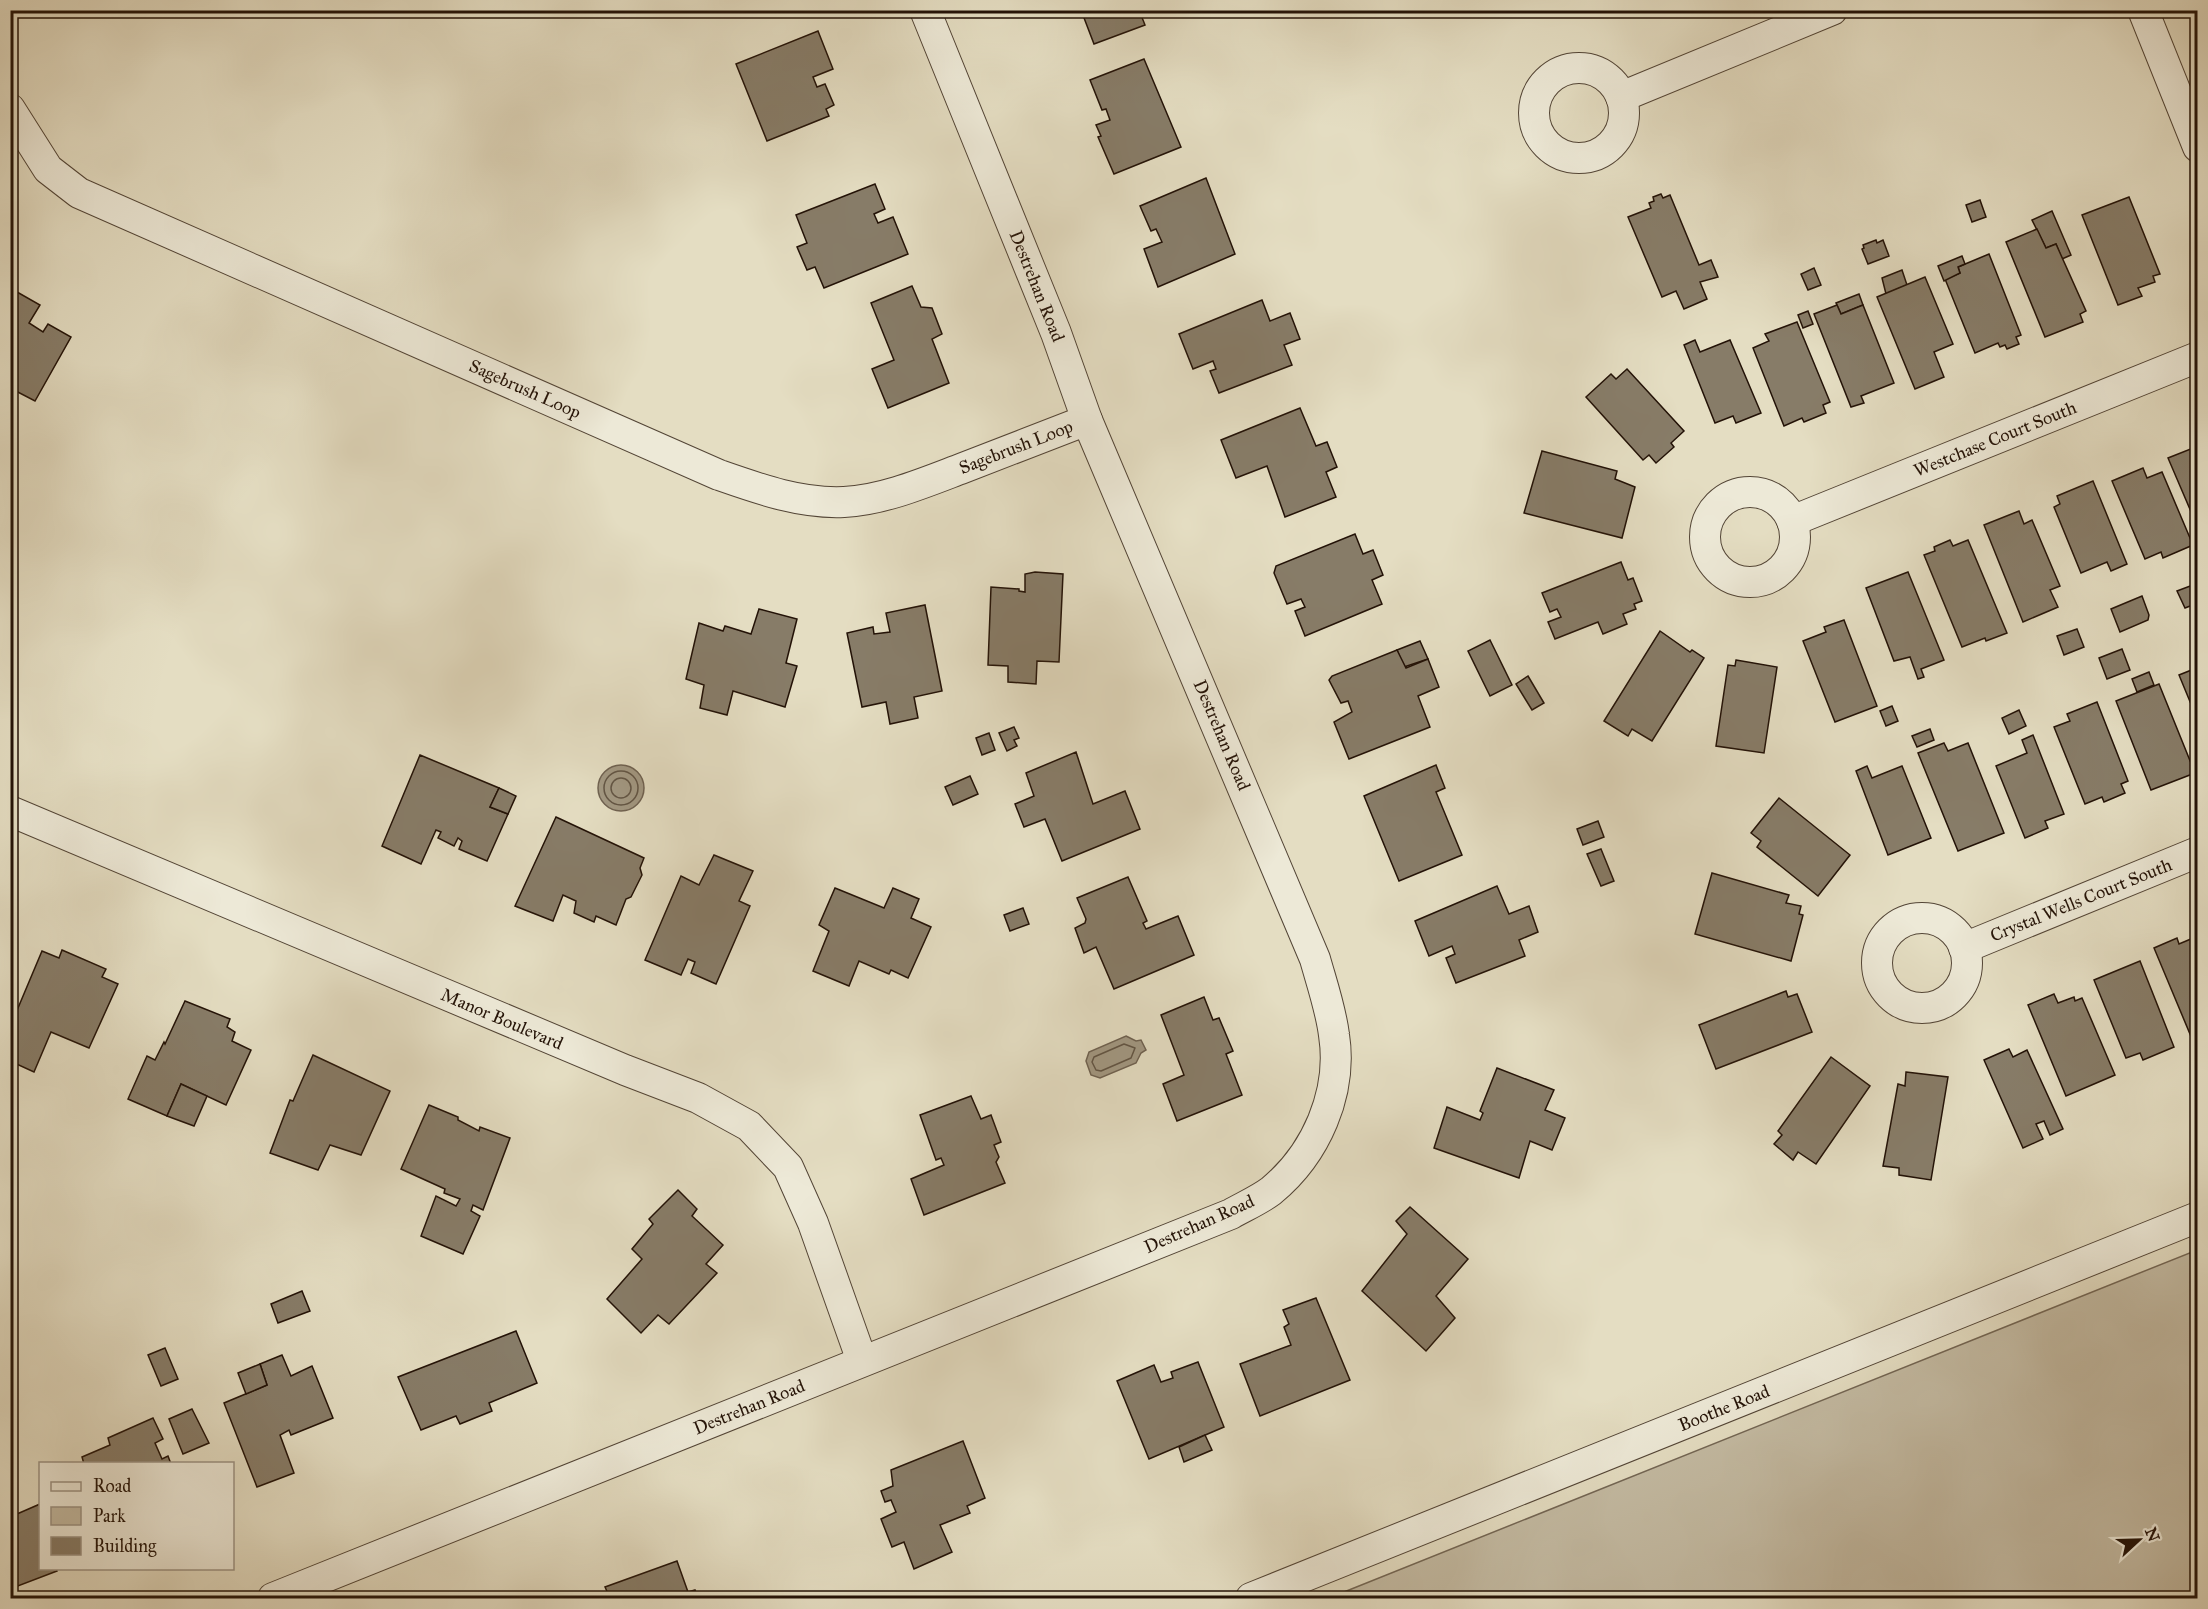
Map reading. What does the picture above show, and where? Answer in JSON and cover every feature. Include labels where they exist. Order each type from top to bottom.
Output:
[{"type":"street","name":"Destrehan Road","points":[[273,1599],[1230,1214],[1270,1192],[1302,1160],[1324,1121],[1335,1079],[1334,1036],[1315,959],[1087,420],[1056,333],[925,10]]},
{"type":"street","points":[[1621,97],[1832,10]]},
{"type":"street","points":[[2143,10],[2198,147]]},
{"type":"street","name":"Sagebrush Loop","points":[[10,109],[48,169],[79,193],[719,475],[759,489],[801,500],[845,502],[889,493],[932,480],[1087,420]]},
{"type":"street","name":"Westchase Court South","points":[[1792,521],[2198,357]]},
{"type":"street","name":"Manor Boulevard","points":[[10,811],[625,1070],[698,1098],[749,1126],[788,1167],[813,1223],[862,1361]]},
{"type":"street","name":"Crystal Wells Court South","points":[[1964,948],[2198,852]]},
{"type":"street","name":"Boothe Road","points":[[1251,1599],[2198,1216]]},
{"type":"green space","points":[[2197,1250],[2197,1598],[1329,1598]]},
{"type":"water","points":[[621,765],[637,772],[644,788],[637,804],[621,811],[605,804],[598,788],[605,772]]},
{"type":"water","points":[[1126,1036],[1136,1041],[1141,1040],[1146,1050],[1141,1053],[1136,1063],[1100,1078],[1091,1075],[1086,1061],[1089,1052]]},
{"type":"building","points":[[1081,10],[1139,10],[1145,25],[1094,44]]},
{"type":"building","points":[[818,31],[833,69],[813,77],[817,87],[825,84],[834,105],[826,109],[829,116],[767,141],[736,64]]},
{"type":"building","points":[[1144,59],[1181,147],[1114,174],[1098,137],[1101,136],[1096,125],[1110,120],[1106,109],[1102,110],[1090,80]]},
{"type":"building","points":[[1206,178],[1235,254],[1158,287],[1144,249],[1162,242],[1156,229],[1151,231],[1140,206]]},
{"type":"building","points":[[875,184],[885,209],[874,214],[878,223],[893,217],[908,254],[824,288],[815,267],[807,270],[797,247],[807,243],[796,215]]},
{"type":"building","points":[[1661,194],[1663,198],[1670,195],[1699,265],[1711,260],[1718,277],[1700,282],[1707,299],[1684,309],[1676,291],[1662,297],[1628,217],[1651,208],[1649,203],[1654,201],[1653,197]]},
{"type":"building","points":[[2129,197],[2160,274],[2153,276],[2155,282],[2138,288],[2142,296],[2118,305],[2082,215]]},
{"type":"building","points":[[1980,200],[1986,217],[1972,222],[1966,205]]},
{"type":"building","points":[[2052,211],[2071,255],[2062,259],[2056,244],[2046,248],[2032,220]]},
{"type":"building","points":[[2037,229],[2046,248],[2056,244],[2086,311],[2080,314],[2083,322],[2045,337],[2006,242]]},
{"type":"building","points":[[1876,240],[1877,243],[1883,240],[1889,256],[1868,264],[1862,249],[1863,245]]},
{"type":"building","points":[[1989,254],[2021,335],[2016,337],[2019,344],[2007,349],[2005,345],[2000,347],[1998,343],[1975,353],[1945,279],[1960,273],[1958,267]]},
{"type":"building","points":[[1962,256],[1965,264],[1958,267],[1960,273],[1944,281],[1938,266]]},
{"type":"building","points":[[1814,268],[1821,285],[1808,290],[1801,274]]},
{"type":"building","points":[[1902,270],[1907,285],[1886,294],[1882,278]]},
{"type":"building","points":[[1925,277],[1953,344],[1934,352],[1944,377],[1915,389],[1877,297]]},
{"type":"building","points":[[912,286],[921,307],[932,308],[942,334],[932,339],[949,383],[888,408],[872,369],[894,360],[871,303]]},
{"type":"building","points":[[10,288],[40,305],[29,323],[43,332],[48,324],[71,337],[35,401],[10,388]]},
{"type":"building","points":[[1859,294],[1863,305],[1841,314],[1836,303]]},
{"type":"building","points":[[1262,300],[1270,321],[1290,313],[1300,339],[1284,345],[1292,365],[1219,393],[1210,371],[1216,369],[1213,361],[1193,369],[1179,334]]},
{"type":"building","points":[[1837,305],[1841,314],[1863,305],[1894,383],[1861,396],[1864,403],[1851,407],[1814,314]]},
{"type":"building","points":[[1808,311],[1813,324],[1803,328],[1798,315]]},
{"type":"building","points":[[1797,322],[1830,402],[1823,405],[1826,413],[1804,422],[1802,418],[1784,426],[1753,348],[1769,341],[1765,334]]},
{"type":"building","points":[[1695,340],[1700,352],[1730,340],[1761,413],[1736,423],[1733,416],[1715,423],[1684,345]]},
{"type":"building","points":[[1627,369],[1684,431],[1671,443],[1674,447],[1656,463],[1649,455],[1643,460],[1586,397],[1611,374],[1616,379]]},
{"type":"building","points":[[1300,408],[1316,446],[1327,442],[1337,467],[1326,472],[1336,497],[1285,517],[1267,466],[1236,478],[1221,440]]},
{"type":"building","points":[[2198,446],[2198,528],[2168,458]]},
{"type":"building","points":[[1542,451],[1617,471],[1615,479],[1635,487],[1622,538],[1524,513]]},
{"type":"building","points":[[2143,468],[2147,478],[2162,472],[2193,545],[2163,558],[2161,552],[2145,559],[2112,481]]},
{"type":"building","points":[[2093,481],[2127,564],[2111,571],[2107,562],[2081,573],[2054,507],[2060,504],[2057,496]]},
{"type":"building","points":[[2019,511],[2024,524],[2032,520],[2060,586],[2050,590],[2058,607],[2023,622],[1984,525]]},
{"type":"building","points":[[1355,534],[1363,554],[1373,550],[1383,575],[1372,580],[1382,604],[1305,636],[1295,611],[1305,607],[1301,599],[1287,604],[1274,573],[1276,566]]},
{"type":"building","points":[[1950,540],[1953,546],[1968,540],[2007,633],[1962,647],[1924,555],[1935,551],[1934,547]]},
{"type":"building","points":[[1621,562],[1628,580],[1633,578],[1642,601],[1634,604],[1636,609],[1623,614],[1627,624],[1603,634],[1598,622],[1555,639],[1548,622],[1561,617],[1557,609],[1550,612],[1542,593]]},
{"type":"building","points":[[1035,572],[1063,574],[1059,662],[1037,661],[1036,684],[1008,682],[1008,666],[988,665],[991,587],[1019,589],[1025,592],[1025,574]]},
{"type":"building","points":[[1908,572],[1944,660],[1921,669],[1924,677],[1918,679],[1910,657],[1894,661],[1866,588]]},
{"type":"building","points":[[2198,583],[2198,603],[2185,608],[2177,591]]},
{"type":"building","points":[[2142,596],[2149,615],[2148,620],[2120,632],[2111,609]]},
{"type":"building","points":[[925,605],[942,691],[914,697],[918,718],[890,724],[886,702],[862,707],[847,633],[873,627],[874,634],[890,632],[886,613]]},
{"type":"building","points":[[759,609],[797,619],[786,663],[797,666],[785,707],[733,691],[727,715],[700,708],[704,685],[686,679],[699,623],[723,631],[725,626],[751,634]]},
{"type":"building","points":[[1844,620],[1877,706],[1835,722],[1803,641],[1826,632],[1824,627]]},
{"type":"building","points":[[2077,629],[2084,647],[2064,655],[2057,636]]},
{"type":"building","points":[[1660,631],[1690,652],[1692,650],[1704,658],[1652,741],[1632,729],[1628,736],[1604,721]]},
{"type":"building","points":[[1490,640],[1512,685],[1490,696],[1468,651]]},
{"type":"building","points":[[1420,641],[1428,659],[1404,667],[1397,650]]},
{"type":"building","points":[[2122,649],[2130,670],[2107,679],[2099,658]]},
{"type":"building","points":[[1397,650],[1406,668],[1428,659],[1439,687],[1418,696],[1430,727],[1349,759],[1334,722],[1352,712],[1348,701],[1341,703],[1329,680],[1332,676]]},
{"type":"building","points":[[1736,660],[1777,667],[1764,753],[1716,746],[1728,665],[1735,666]]},
{"type":"building","points":[[2198,661],[2198,721],[2179,675],[2194,669],[2192,663]]},
{"type":"building","points":[[2149,672],[2154,685],[2137,692],[2132,679]]},
{"type":"building","points":[[1528,676],[1544,703],[1532,710],[1516,684]]},
{"type":"building","points":[[2159,684],[2195,773],[2151,790],[2116,701]]},
{"type":"building","points":[[2097,702],[2128,781],[2121,784],[2125,793],[2104,802],[2102,797],[2085,804],[2054,727],[2070,721],[2067,714]]},
{"type":"building","points":[[1892,706],[1898,721],[1886,726],[1880,711]]},
{"type":"building","points":[[2019,710],[2026,726],[2009,734],[2002,718]]},
{"type":"building","points":[[1014,727],[1019,738],[1014,740],[1017,746],[1007,751],[999,733]]},
{"type":"building","points":[[1930,729],[1934,740],[1917,747],[1912,736]]},
{"type":"building","points":[[989,733],[995,750],[982,755],[976,738]]},
{"type":"building","points":[[2033,735],[2064,814],[2045,821],[2048,828],[2025,838],[1996,766],[2027,753],[2022,740]]},
{"type":"building","points":[[1944,743],[1948,751],[1968,743],[2004,833],[1958,851],[1918,753]]},
{"type":"building","points":[[1076,752],[1093,804],[1125,791],[1140,829],[1062,861],[1045,819],[1024,827],[1015,804],[1034,796],[1026,773]]},
{"type":"building","points":[[420,755],[499,788],[490,807],[508,814],[487,861],[459,849],[462,841],[458,838],[454,846],[438,838],[441,832],[436,830],[421,864],[382,846]]},
{"type":"building","points":[[1436,765],[1445,788],[1436,792],[1462,855],[1399,881],[1364,796]]},
{"type":"building","points":[[1867,766],[1872,778],[1902,766],[1931,838],[1888,855],[1856,771]]},
{"type":"building","points":[[970,776],[978,794],[953,805],[945,787]]},
{"type":"building","points":[[499,788],[516,796],[508,814],[490,807]]},
{"type":"building","points":[[1779,798],[1850,855],[1818,896],[1757,847],[1761,841],[1751,833]]},
{"type":"building","points":[[556,817],[644,858],[640,868],[642,875],[631,897],[626,899],[616,925],[596,916],[594,922],[574,913],[576,901],[563,895],[553,921],[515,906]]},
{"type":"building","points":[[1598,821],[1604,837],[1583,845],[1577,829]]},
{"type":"building","points":[[1601,849],[1614,881],[1601,886],[1587,854]]},
{"type":"building","points":[[714,855],[753,871],[739,901],[750,906],[716,984],[691,973],[695,962],[688,959],[681,975],[645,960],[681,876],[699,885]]},
{"type":"building","points":[[1712,873],[1789,895],[1786,903],[1801,906],[1799,914],[1803,915],[1791,961],[1695,934]]},
{"type":"building","points":[[1128,877],[1147,921],[1143,923],[1146,929],[1178,916],[1194,955],[1114,989],[1096,947],[1084,953],[1075,928],[1085,923],[1086,919],[1077,898]]},
{"type":"building","points":[[1497,886],[1509,914],[1529,906],[1538,932],[1519,940],[1525,956],[1456,983],[1446,958],[1455,954],[1452,946],[1429,956],[1415,921]]},
{"type":"building","points":[[835,888],[884,908],[893,888],[919,899],[911,918],[931,927],[908,978],[891,970],[889,974],[859,961],[849,986],[813,971],[829,931],[819,925]]},
{"type":"building","points":[[1023,908],[1029,924],[1010,931],[1004,915]]},
{"type":"building","points":[[2198,936],[2198,1045],[2195,1046],[2154,948],[2177,938],[2179,944]]},
{"type":"building","points":[[62,950],[106,969],[102,977],[118,984],[89,1048],[51,1032],[34,1072],[10,1061],[10,1027],[42,951],[59,958]]},
{"type":"building","points":[[2140,961],[2174,1047],[2143,1060],[2140,1053],[2126,1058],[2094,980]]},
{"type":"building","points":[[1786,991],[1788,997],[1797,994],[1812,1032],[1716,1069],[1699,1025]]},
{"type":"building","points":[[2054,994],[2058,1003],[2074,997],[2075,1001],[2082,998],[2115,1075],[2066,1096],[2028,1005]]},
{"type":"building","points":[[1204,997],[1213,1020],[1219,1018],[1233,1051],[1226,1054],[1242,1095],[1177,1121],[1163,1084],[1184,1075],[1161,1015]]},
{"type":"building","points":[[185,1001],[230,1019],[227,1027],[235,1032],[232,1041],[251,1050],[226,1105],[181,1084],[167,1116],[128,1099],[147,1056],[155,1060]]},
{"type":"building","points":[[2009,1049],[2013,1057],[2027,1050],[2063,1129],[2050,1135],[2044,1121],[2036,1124],[2043,1139],[2023,1148],[1984,1060]]},
{"type":"building","points":[[313,1055],[390,1091],[361,1155],[330,1145],[318,1170],[270,1153],[290,1100],[293,1101]]},
{"type":"building","points":[[1831,1057],[1870,1086],[1816,1164],[1798,1152],[1793,1160],[1774,1144],[1782,1135],[1778,1131]]},
{"type":"building","points":[[1497,1068],[1554,1090],[1545,1110],[1565,1118],[1552,1150],[1530,1141],[1519,1178],[1434,1148],[1447,1107],[1480,1120],[1483,1113],[1480,1111]]},
{"type":"building","points":[[1906,1072],[1948,1077],[1931,1180],[1899,1175],[1899,1168],[1883,1166],[1898,1084],[1905,1086]]},
{"type":"building","points":[[181,1084],[207,1096],[194,1126],[167,1116]]},
{"type":"building","points":[[971,1096],[981,1119],[991,1115],[1001,1142],[994,1145],[999,1157],[996,1162],[1005,1183],[924,1215],[911,1179],[944,1165],[941,1158],[936,1160],[920,1115]]},
{"type":"building","points":[[429,1105],[458,1117],[458,1120],[479,1131],[480,1127],[510,1138],[483,1210],[473,1205],[471,1211],[480,1216],[463,1254],[421,1236],[436,1196],[456,1206],[460,1199],[444,1193],[445,1189],[401,1169]]},
{"type":"building","points":[[678,1190],[697,1209],[692,1216],[723,1245],[706,1264],[717,1273],[669,1324],[658,1315],[641,1333],[607,1299],[642,1259],[632,1249],[653,1224],[649,1219]]},
{"type":"building","points":[[1410,1207],[1468,1259],[1436,1296],[1455,1318],[1426,1351],[1362,1291],[1407,1234],[1396,1221]]},
{"type":"building","points":[[302,1291],[310,1311],[278,1323],[271,1304]]},
{"type":"building","points":[[1316,1298],[1350,1380],[1260,1416],[1240,1364],[1291,1345],[1284,1327],[1289,1324],[1283,1310]]},
{"type":"building","points":[[516,1331],[537,1383],[489,1403],[492,1411],[460,1424],[456,1416],[421,1430],[398,1377]]},
{"type":"building","points":[[165,1348],[178,1379],[161,1386],[148,1355]]},
{"type":"building","points":[[282,1355],[291,1376],[312,1366],[333,1418],[291,1435],[289,1430],[280,1435],[294,1473],[257,1487],[224,1403],[267,1385],[260,1364]]},
{"type":"building","points":[[1198,1362],[1224,1427],[1149,1459],[1117,1381],[1154,1365],[1161,1382],[1173,1378],[1171,1372]]},
{"type":"building","points":[[260,1364],[267,1385],[246,1394],[238,1373]]},
{"type":"building","points":[[192,1409],[209,1443],[183,1454],[169,1419]]},
{"type":"building","points":[[153,1418],[163,1439],[155,1443],[162,1459],[168,1456],[170,1462],[83,1462],[82,1457],[110,1445],[108,1438]]},
{"type":"building","points":[[1205,1435],[1212,1450],[1184,1462],[1179,1447]]},
{"type":"building","points":[[963,1441],[985,1498],[967,1506],[970,1513],[940,1525],[952,1552],[914,1569],[904,1542],[892,1547],[881,1519],[896,1512],[891,1500],[885,1502],[881,1491],[893,1486],[891,1470]]},
{"type":"building","points":[[39,1504],[39,1570],[57,1571],[10,1589],[10,1517]]},
{"type":"building","points":[[677,1561],[688,1592],[695,1590],[698,1598],[610,1598],[605,1587]]}]
